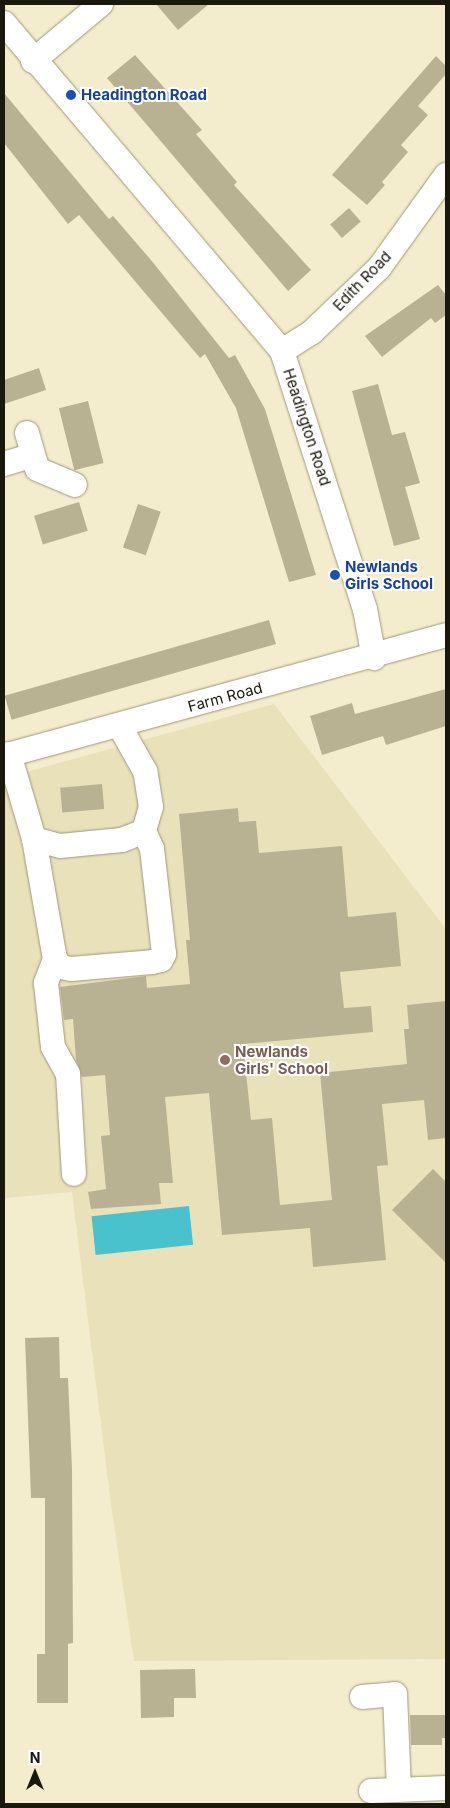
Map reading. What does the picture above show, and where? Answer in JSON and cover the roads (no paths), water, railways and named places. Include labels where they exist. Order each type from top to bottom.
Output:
[{"type":"street","points":[[33,60],[100,4]]},
{"type":"street","name":"Headington Road","points":[[4,23],[33,60],[282,350],[365,609],[374,658]]},
{"type":"street","name":"Edith Road","points":[[282,350],[312,332],[379,268],[446,175]]},
{"type":"street","points":[[27,433],[37,469],[75,485]]},
{"type":"street","points":[[4,464],[33,455]]},
{"type":"street","name":"Farm Road","points":[[7,755],[374,658],[446,636]]},
{"type":"street","points":[[7,755],[34,839],[55,959],[60,967],[71,969],[161,960],[164,954],[152,849],[144,830],[151,807],[145,771],[120,725]]},
{"type":"street","points":[[34,839],[60,846],[122,840],[144,830]]},
{"type":"street","points":[[55,959],[46,984],[53,1047],[68,1074],[74,1174]]},
{"type":"street","points":[[362,1697],[395,1694],[399,1789]]},
{"type":"street","points":[[371,1790],[446,1788]]},
{"type":"water","points":[[189,1206],[193,1245],[96,1255],[92,1216]]},
{"type":"place","name":"Headington Road","points":[[71,95]]},
{"type":"place","name":"Newlands Girls School","points":[[335,575]]},
{"type":"place","name":"Newlands Girls' School","points":[[225,1060]]}]
